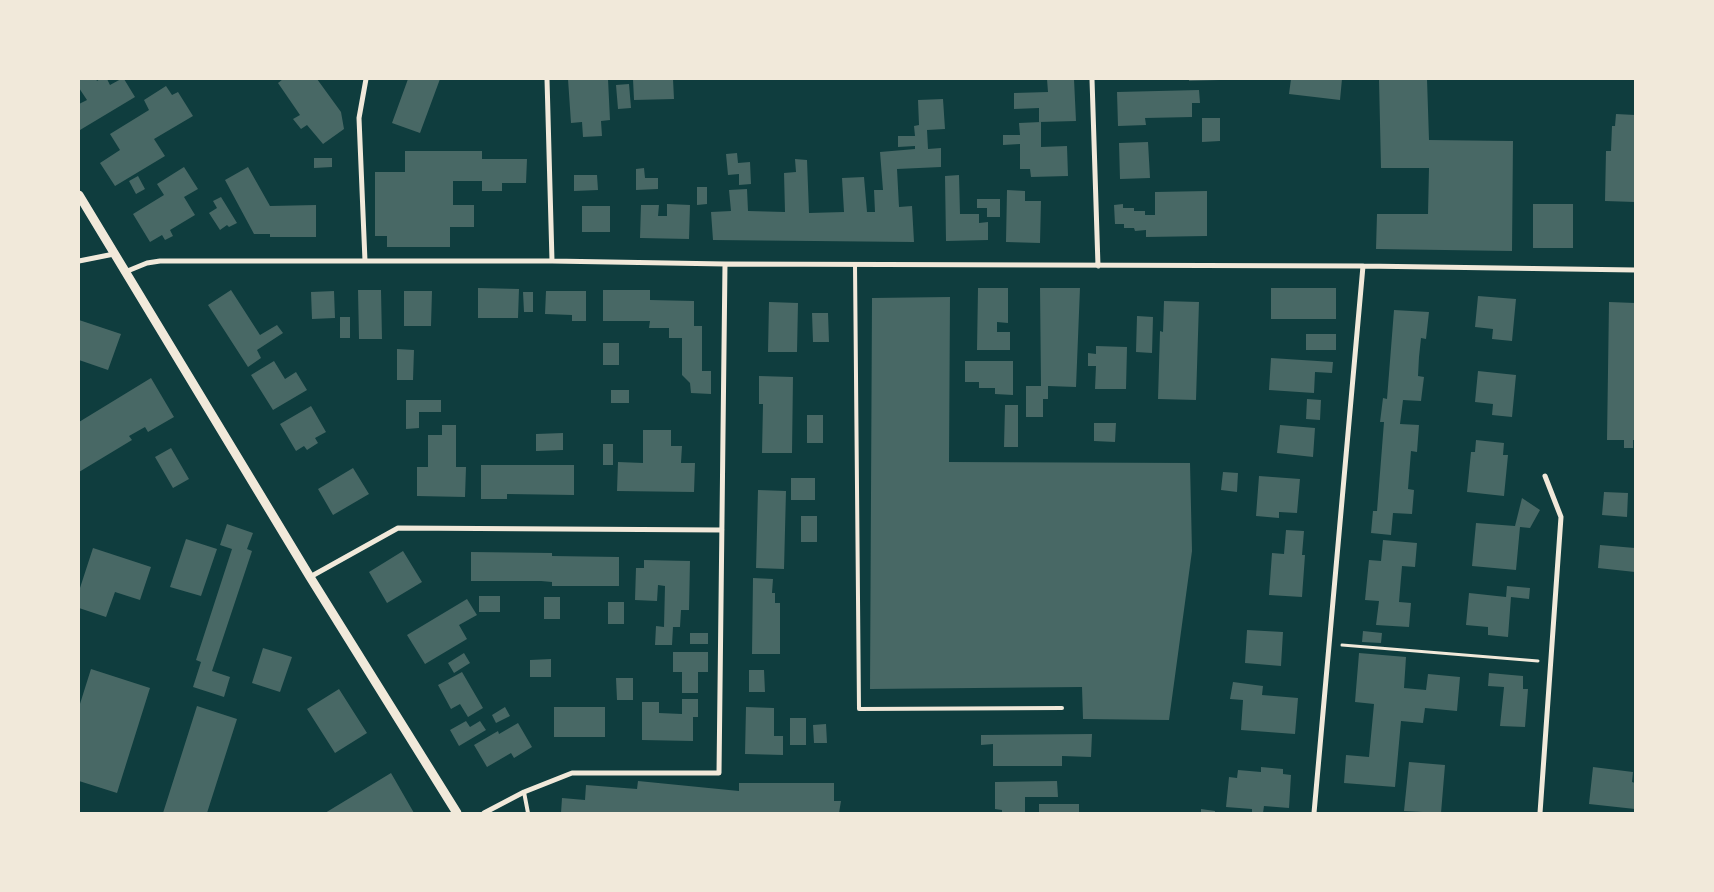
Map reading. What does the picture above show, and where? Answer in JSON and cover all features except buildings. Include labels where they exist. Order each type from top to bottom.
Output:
[{"type":"street","points":[[365,261],[359,118],[366,79]]},
{"type":"street","points":[[547,79],[552,261]]},
{"type":"street","points":[[1092,79],[1098,266]]},
{"type":"street","points":[[79,195],[310,577],[457,813]]},
{"type":"street","points":[[79,261],[114,254]]},
{"type":"street","points":[[125,272],[160,261],[552,261],[855,265],[1363,266],[1635,270]]},
{"type":"street","points":[[484,813],[524,792],[572,773],[719,773],[725,264]]},
{"type":"street","points":[[1314,813],[1363,266]]},
{"type":"street","points":[[1540,813],[1561,517],[1545,476]]},
{"type":"street","points":[[310,577],[398,528],[722,530]]},
{"type":"lane","points":[[855,265],[859,709],[1062,708]]},
{"type":"lane","points":[[524,792],[528,813]]},
{"type":"path","points":[[1329,644],[1551,662]]}]
